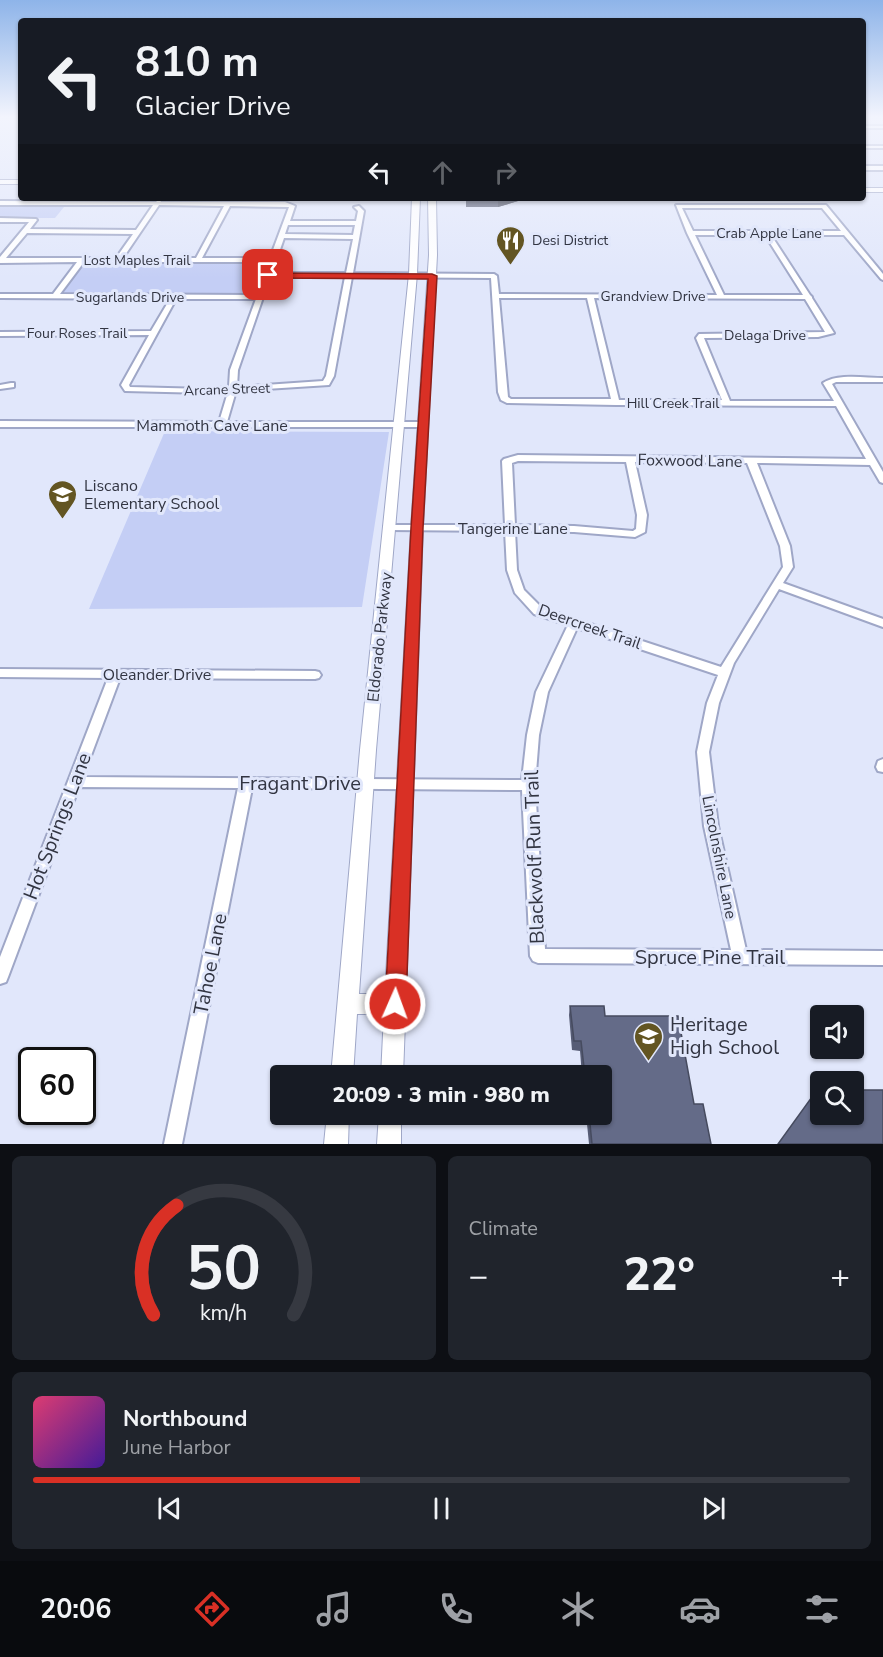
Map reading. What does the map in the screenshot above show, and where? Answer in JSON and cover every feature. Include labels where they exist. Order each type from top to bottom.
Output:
[{"type":"main road","points":[[0,182],[18,182]]},
{"type":"main road","points":[[866,184],[883,184]]},
{"type":"main road","points":[[0,188],[18,188]]},
{"type":"main road","points":[[866,190],[883,190]]},
{"type":"main road","name":"Eldorado Parkway","points":[[343,1065],[365,783],[413,276],[416,201]]},
{"type":"main road","name":"Eldorado Parkway","points":[[392,1065],[417,528],[434,255],[431,233],[432,201]]},
{"type":"main road","points":[[414,233],[431,233]]},
{"type":"main road","points":[[347,1004],[395,1004]]},
{"type":"main road","points":[[336,1144],[338,1125]]},
{"type":"main road","points":[[389,1144],[390,1125]]},
{"type":"street","points":[[118,260],[159,201]]},
{"type":"street","points":[[0,203],[159,201],[290,205],[292,207],[287,223],[234,370],[232,397],[222,425]]},
{"type":"street","points":[[743,201],[746,205]]},
{"type":"street","points":[[198,260],[228,203]]},
{"type":"street","points":[[722,297],[678,206],[822,206],[883,278]]},
{"type":"street","points":[[349,276],[361,211],[357,207]]},
{"type":"street","points":[[0,220],[33,219],[27,231],[1,260]]},
{"type":"street","points":[[287,223],[359,223]]},
{"type":"street","points":[[27,231],[138,232]]},
{"type":"street","name":"Crab Apple Lane","points":[[690,233],[847,233]]},
{"type":"street","points":[[767,233],[809,297]]},
{"type":"street","points":[[282,236],[356,237]]},
{"type":"street","name":"Lost Maples Trail","points":[[1,260],[273,260]]},
{"type":"street","points":[[55,296],[82,260]]},
{"type":"street","points":[[268,275],[494,276],[496,296]]},
{"type":"street","name":"Arcane Street","points":[[155,333],[125,385],[128,389],[232,390],[326,382],[330,376],[349,276]]},
{"type":"street","name":"Sugarlands Drive","points":[[0,296],[260,297]]},
{"type":"street","name":"Grandview Drive","points":[[496,296],[809,297]]},
{"type":"street","name":"Hill Creek Trail","points":[[496,296],[502,392],[507,400],[839,404]]},
{"type":"street","points":[[590,296],[616,403]]},
{"type":"street","points":[[155,333],[174,297]]},
{"type":"street","name":"Delaga Drive","points":[[727,403],[702,336],[829,334],[831,331],[809,297]]},
{"type":"street","name":"Four Roses Trail","points":[[0,334],[155,333]]},
{"type":"street","points":[[883,380],[828,382],[883,480]]},
{"type":"street","points":[[0,387],[11,385]]},
{"type":"street","name":"Mammoth Cave Lane","points":[[0,424],[423,425]]},
{"type":"street","name":"Foxwood Lane","points":[[509,460],[872,462]]},
{"type":"street","name":"Deercreek Trail","points":[[509,460],[507,468],[512,570],[519,591],[538,611],[725,673]]},
{"type":"street","name":"Tangerine Lane","points":[[389,528],[574,529],[637,533],[641,528],[642,515],[630,460]]},
{"type":"street","name":"Lincolnshire Lane","points":[[740,957],[711,826],[704,752],[713,704],[728,663],[788,567],[787,551],[751,461]]},
{"type":"street","points":[[778,585],[883,623]]},
{"type":"street","name":"Blackwolf Run Trail","points":[[538,956],[528,785],[533,735],[542,692],[574,623]]},
{"type":"street","name":"Oleander Drive","points":[[0,673],[315,675]]},
{"type":"street","name":"Hot Springs Lane","points":[[0,977],[115,675]]},
{"type":"street","name":"Fragant Drive","points":[[73,782],[528,785]]},
{"type":"street","name":"Tahoe Lane","points":[[173,1144],[246,783]]},
{"type":"street","name":"Spruce Pine Trail","points":[[538,956],[883,958]]},
{"type":"shaded area","points":[[0,205],[62,205],[64,207],[55,218],[0,218]]},
{"type":"shaded area","points":[[86,261],[269,262],[256,296],[61,295]]},
{"type":"shaded area","points":[[165,431],[389,432],[362,607],[89,609]]},
{"type":"building","name":"Heritage High School","points":[[570,1006],[604,1006],[605,1016],[678,1016],[694,1104],[703,1104],[711,1144],[592,1144],[590,1125],[612,1125],[612,1065],[584,1065],[581,1041],[574,1041]]},
{"type":"building","points":[[864,1090],[883,1090],[883,1144],[778,1144],[810,1100],[810,1125],[864,1125]]},
{"type":"place","name":"Desi District","points":[[511,266]]},
{"type":"place","name":"Liscano Elementary School","points":[[63,520]]},
{"type":"place","name":"Heritage High School","points":[[649,1062]]},
{"type":"route","points":[[268,275],[432,276],[417,528],[395,1004]]}]
